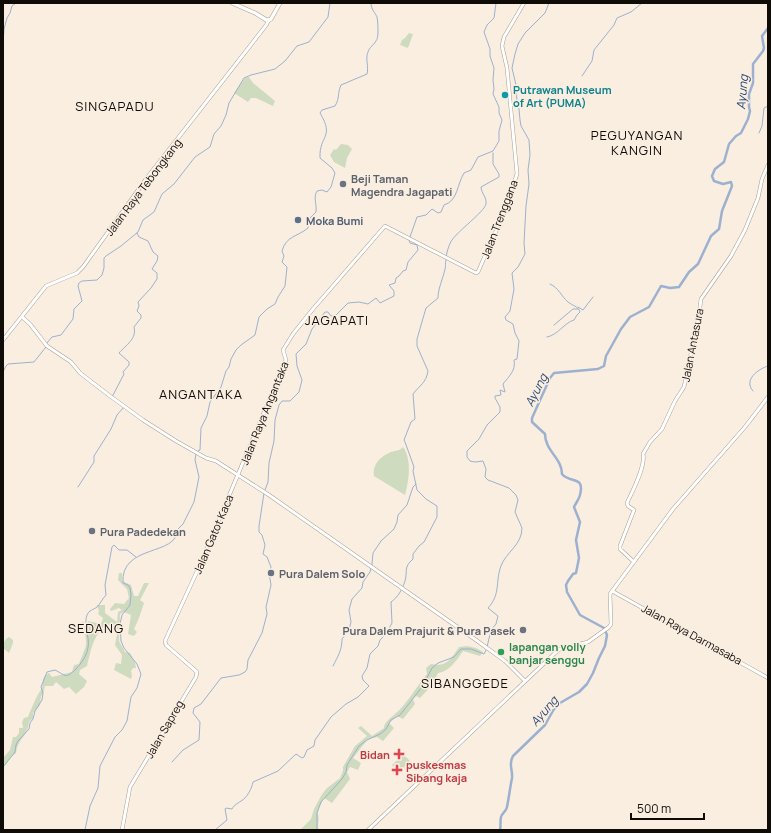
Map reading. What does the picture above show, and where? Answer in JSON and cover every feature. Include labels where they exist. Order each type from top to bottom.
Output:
[{"type":"highway","points":[[232,3],[268,20],[280,3]]},
{"type":"main road","name":"Jalan Trenggana","points":[[477,273],[500,222],[517,174],[507,69],[502,51],[502,44],[504,37],[524,3]]},
{"type":"main road","name":"Jalan Raya Tebongkang","points":[[3,340],[46,286],[77,273],[83,267],[137,191],[235,66],[268,20]]},
{"type":"main road","name":"Jalan Antasura","points":[[634,562],[620,547],[634,510],[627,505],[627,503],[633,492],[641,469],[644,458],[643,454],[650,442],[662,429],[684,386],[701,299],[731,256],[745,230],[758,198],[762,180],[768,165]]},
{"type":"main road","name":"Jalan Raya Angantaka","points":[[238,476],[286,360],[284,349],[296,330],[384,227],[387,226],[477,273]]},
{"type":"main road","points":[[22,317],[30,324],[46,345],[71,362],[80,373],[110,396],[164,434],[196,452],[216,461],[264,492],[487,648],[512,668],[525,681]]},
{"type":"main road","points":[[368,830],[557,651],[588,642],[608,629],[611,624],[609,596],[673,509],[740,433],[768,397]]},
{"type":"main road","name":"Jalan Gatot Kaca","points":[[165,643],[238,476]]},
{"type":"main road","name":"Jalan Raya Darmasaba","points":[[614,591],[768,678]]},
{"type":"main road","name":"Jalan Sapreg","points":[[122,830],[130,787],[198,672],[165,643]]},
{"type":"green space","points":[[409,33],[413,34],[408,48],[400,45],[402,40]]},
{"type":"green space","points":[[249,77],[253,83],[275,101],[273,106],[256,98],[251,98],[248,102],[234,93],[245,78]]},
{"type":"green space","points":[[341,144],[348,145],[352,149],[347,158],[345,168],[334,162],[330,155],[334,149],[336,150]]},
{"type":"green space","points":[[403,447],[409,464],[408,483],[405,495],[374,476],[375,465],[382,457],[391,452],[400,450]]},
{"type":"green space","points":[[119,573],[122,573],[122,581],[131,585],[134,596],[138,596],[144,583],[149,583],[140,600],[144,603],[134,629],[137,632],[134,636],[128,634],[131,615],[124,612],[120,614],[119,641],[125,652],[130,653],[135,662],[136,668],[133,668],[131,671],[131,679],[114,670],[116,663],[121,664],[122,655],[115,645],[118,629],[107,624],[102,628],[96,638],[91,649],[87,666],[80,670],[79,674],[87,681],[84,687],[76,694],[69,687],[64,689],[56,682],[53,686],[45,686],[41,696],[40,705],[33,713],[33,718],[29,722],[16,753],[3,767],[3,758],[10,750],[13,737],[16,737],[19,733],[19,728],[23,728],[22,722],[24,718],[28,717],[36,698],[42,689],[45,676],[49,673],[52,677],[72,672],[74,665],[79,664],[86,645],[82,621],[87,625],[88,621],[101,624],[103,618],[98,614],[99,611],[97,605],[105,605],[105,613],[117,622],[118,612],[122,610],[119,608],[111,611],[110,609],[115,603],[124,604],[129,598],[127,589],[118,580]]},
{"type":"green space","points":[[9,637],[13,640],[13,643],[9,653],[3,648],[3,644]]},
{"type":"green space","points":[[467,646],[476,648],[483,652],[480,656],[463,651],[449,668],[438,673],[432,685],[420,698],[416,696],[413,699],[415,704],[403,719],[397,716],[389,723],[394,728],[383,741],[377,737],[368,739],[353,758],[361,763],[358,770],[350,767],[347,772],[350,779],[332,803],[324,798],[317,812],[319,818],[319,830],[300,830],[311,819],[314,809],[326,789],[340,778],[343,767],[355,746],[367,736],[358,728],[361,726],[372,736],[384,728],[386,722],[403,706],[427,674],[426,668],[431,664],[436,665],[448,662],[459,647]]},
{"type":"green space","points":[[403,754],[410,761],[400,772],[392,765]]},
{"type":"waterway","points":[[3,45],[4,29],[7,18],[12,6],[16,3]]},
{"type":"waterway","points":[[46,344],[52,337],[61,335],[73,319],[74,309],[82,301],[78,286],[79,283],[82,281],[97,280],[102,275],[104,258],[138,232],[143,220],[154,212],[162,194],[174,184],[195,157],[210,147],[214,134],[221,126],[226,115],[229,103],[244,78],[275,69],[285,61],[297,46],[309,42],[328,17],[330,3]]},
{"type":"waterway","points":[[198,451],[200,450],[201,428],[207,416],[210,402],[221,387],[231,359],[236,350],[255,335],[259,317],[275,304],[285,286],[287,267],[282,262],[284,256],[282,251],[286,242],[308,228],[310,218],[316,212],[315,196],[317,191],[322,190],[327,192],[331,187],[335,173],[332,168],[320,158],[320,150],[326,132],[326,127],[320,113],[322,110],[335,106],[341,85],[367,74],[367,55],[378,37],[377,17],[372,9],[371,3]]},
{"type":"waterway","points":[[410,237],[417,217],[426,215],[432,209],[438,213],[441,212],[444,205],[449,203],[455,196],[464,173],[471,170],[478,157],[493,151],[499,141],[499,131],[502,120],[499,113],[499,107],[493,94],[494,68],[490,56],[490,49],[484,32],[487,25],[494,18],[496,3]]},
{"type":"waterway","points":[[487,647],[491,630],[496,624],[498,616],[488,608],[495,598],[499,572],[503,561],[517,544],[522,528],[515,512],[518,500],[516,495],[509,488],[488,480],[485,477],[486,469],[483,461],[470,461],[467,457],[467,451],[479,439],[487,425],[500,412],[500,407],[495,396],[501,395],[500,390],[505,392],[503,384],[510,376],[514,367],[514,360],[517,359],[519,341],[513,324],[506,320],[505,317],[510,311],[514,289],[512,273],[518,267],[525,254],[524,243],[530,155],[529,140],[521,126],[516,85],[512,68],[518,44],[525,33],[545,13],[549,3]]},
{"type":"waterway","points":[[582,76],[592,61],[594,50],[614,25],[617,18],[631,12],[642,3]]},
{"type":"waterway","name":"Ayung","points":[[500,830],[501,817],[508,803],[512,778],[511,762],[513,756],[545,725],[554,709],[560,703],[579,692],[587,684],[605,646],[607,635],[604,628],[580,615],[567,592],[566,585],[573,574],[576,573],[579,558],[576,540],[580,522],[574,507],[580,495],[581,489],[579,482],[569,479],[562,474],[559,463],[548,445],[545,434],[532,422],[532,418],[550,378],[554,373],[598,369],[604,366],[606,356],[621,329],[630,317],[649,307],[661,286],[670,288],[679,287],[689,272],[698,264],[711,236],[719,229],[722,211],[732,186],[731,182],[723,184],[714,181],[712,176],[715,169],[724,162],[729,144],[741,133],[748,119],[750,111],[749,94],[753,83],[753,64],[763,51],[762,36],[768,28]]},
{"type":"waterway","points":[[768,97],[768,102]]},
{"type":"waterway","points":[[759,133],[762,126],[764,108],[768,106]]},
{"type":"waterway","points":[[215,830],[227,820],[225,809],[232,809],[243,800],[250,790],[253,782],[278,771],[296,754],[302,758],[304,757],[307,750],[314,746],[315,740],[331,717],[346,704],[358,697],[369,686],[363,680],[362,676],[367,668],[370,654],[378,646],[380,640],[386,634],[392,623],[391,602],[398,596],[403,587],[407,567],[413,559],[413,554],[424,542],[437,517],[437,506],[426,499],[417,490],[413,471],[414,467],[404,440],[411,422],[415,419],[413,394],[424,381],[428,371],[417,346],[417,339],[426,308],[438,298],[447,252],[451,242],[455,236],[476,217],[486,204],[481,187],[499,177],[499,174],[493,164],[493,153]]},
{"type":"waterway","points":[[112,397],[124,374],[123,372],[129,365],[129,362],[119,353],[134,335],[134,327],[141,318],[141,315],[137,311],[139,306],[138,302],[157,279],[157,273],[152,269],[158,256],[153,252],[148,241],[139,237],[137,233]]},
{"type":"waterway","points":[[265,490],[268,482],[269,463],[274,441],[275,420],[279,405],[282,401],[290,401],[299,392],[302,380],[297,366],[296,354],[306,344],[312,329],[325,312],[328,312],[334,317],[348,303],[359,302],[368,304],[376,298],[380,303],[394,296],[394,291],[389,285],[395,283],[396,278],[406,270],[408,262],[418,250],[417,245],[410,243],[409,240]]},
{"type":"waterway","points":[[547,337],[551,336],[574,320],[580,312],[578,308],[568,302],[556,288],[550,284]]},
{"type":"waterway","points":[[578,307],[583,310],[593,297]]},
{"type":"waterway","points":[[554,325],[573,309],[578,309]]},
{"type":"waterway","points":[[3,372],[8,364],[34,362],[46,347]]},
{"type":"waterway","points":[[753,391],[750,387],[751,379],[756,372],[768,366]]},
{"type":"waterway","points":[[78,487],[94,462],[94,456],[111,429],[117,415],[124,407]]},
{"type":"waterway","points":[[85,830],[90,806],[98,788],[100,766],[115,737],[122,730],[127,721],[131,697],[137,688],[141,674],[137,664],[124,648],[121,641],[120,624],[122,615],[130,605],[131,594],[128,585],[123,583],[124,571],[130,562],[139,556],[169,544],[175,538],[177,530],[183,524],[194,502],[199,477],[195,460],[196,454]]},
{"type":"waterway","points":[[333,666],[338,656],[342,639],[349,630],[351,622],[349,610],[352,599],[362,588],[363,582],[370,572],[373,553],[381,541],[394,529],[398,515],[407,505],[413,487],[416,484]]},
{"type":"waterway","points":[[172,762],[183,750],[199,740],[200,722],[193,713],[194,708],[201,704],[221,678],[239,675],[245,672],[247,669],[248,660],[262,633],[267,614],[266,607],[271,585],[269,573],[271,567],[267,557],[263,554],[265,545],[262,535],[259,532],[264,493]]},
{"type":"waterway","points":[[3,767],[15,752],[18,741],[29,729],[35,711],[42,700],[43,693],[41,687],[47,672],[55,670],[66,676],[76,669],[85,657],[88,648],[86,617],[89,612],[97,607],[106,595],[105,585],[112,547],[114,545],[119,550],[127,550],[136,557]]},
{"type":"waterway","points":[[317,830],[317,813],[321,802],[342,779],[346,772],[347,765],[359,746],[367,740],[380,734],[386,729],[391,720],[400,715],[422,687],[432,668],[438,663],[454,657],[461,649],[471,649],[484,654],[486,650]]},
{"type":"place","name":"Putrawan Museum of Art (PUMA)","points":[[505,95]]},
{"type":"place","name":"Beji Taman Magendra Jagapati","points":[[343,184]]},
{"type":"place","name":"Moka Bumi","points":[[298,220]]},
{"type":"place","name":"Pura Padedekan","points":[[92,531]]},
{"type":"place","name":"Pura Dalem Solo","points":[[271,573]]},
{"type":"place","name":"Pura Dalem Prajurit & Pura Pasek","points":[[523,630]]},
{"type":"place","name":"lapangan volly banjar senggu","points":[[501,652]]},
{"type":"place","name":"Bidan","points":[[399,754]]},
{"type":"place","name":"puskesmas Sibang kaja","points":[[397,770]]},
{"type":"district","name":"SINGAPADU","points":[[115,106]]},
{"type":"district","name":"PEGUYANGAN KANGIN","points":[[637,142]]},
{"type":"district","name":"JAGAPATI","points":[[337,320]]},
{"type":"district","name":"ANGANTAKA","points":[[201,394]]},
{"type":"district","name":"SEDANG","points":[[96,628]]},
{"type":"district","name":"SIBANGGEDE","points":[[465,683]]}]
